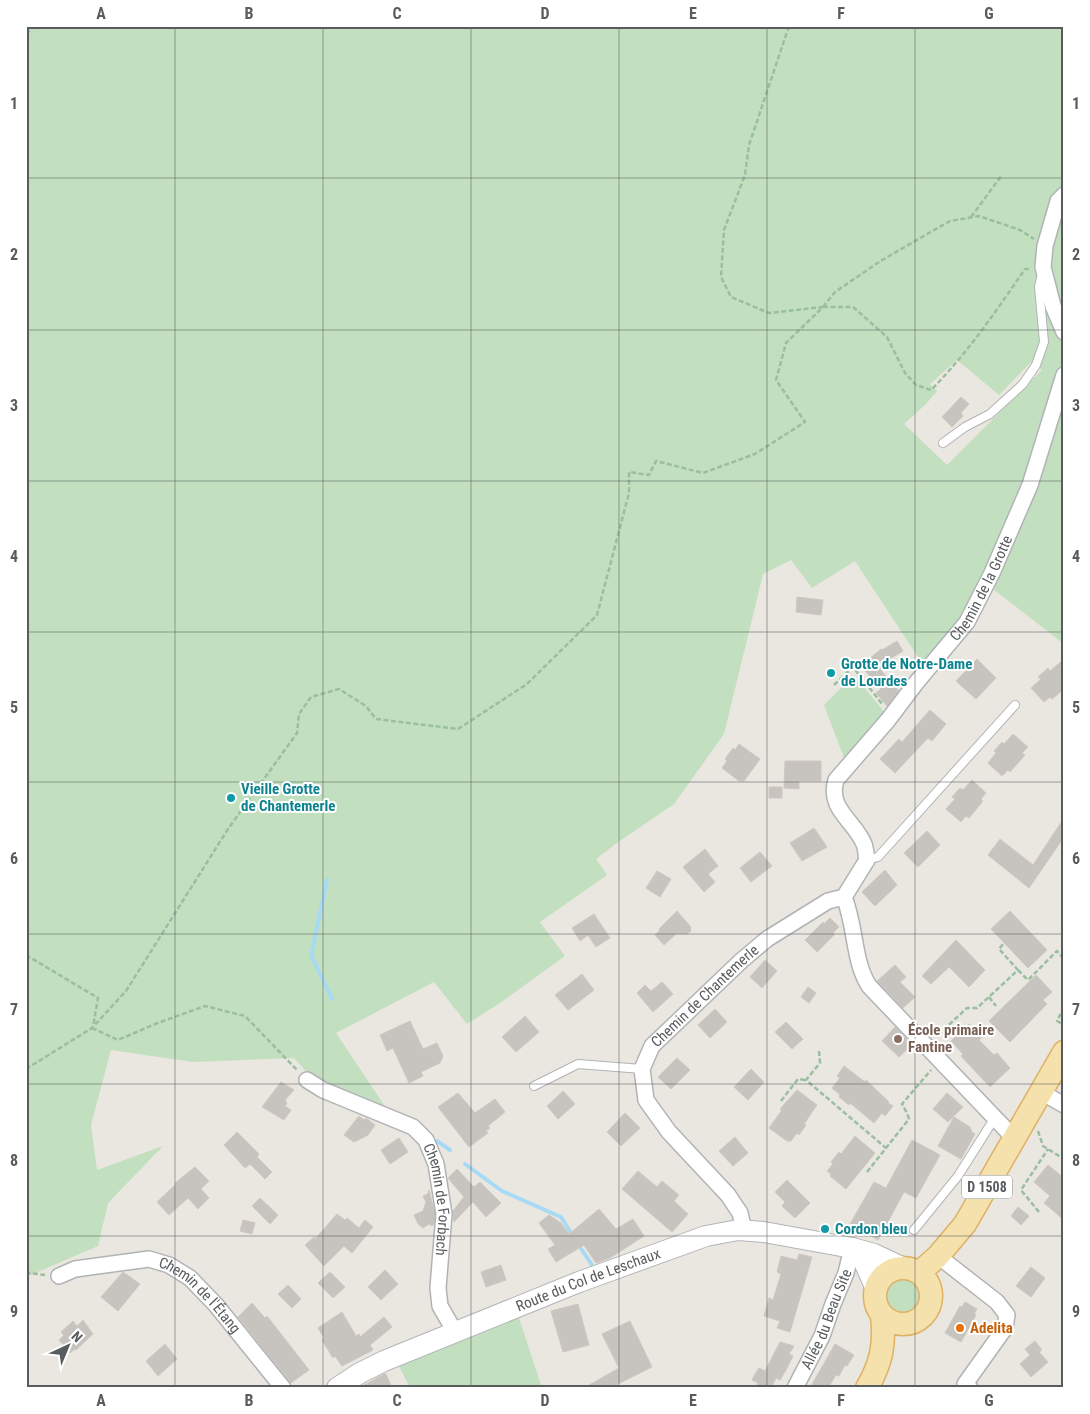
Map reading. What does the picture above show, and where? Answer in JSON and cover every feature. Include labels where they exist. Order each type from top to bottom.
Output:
[{"type":"main road","name":"D 1508","points":[[911,1270],[938,1256],[966,1224],[1064,1052]]},
{"type":"main road","name":"Route du Col de Leschaux","points":[[337,1388],[360,1373],[384,1361],[579,1282],[679,1244],[706,1236],[744,1230],[764,1232],[852,1248],[874,1254],[911,1270]]},
{"type":"main road","points":[[852,1248],[864,1262],[876,1289]]},
{"type":"main road","points":[[880,1388],[898,1344],[912,1323],[926,1313],[931,1297],[927,1281],[911,1270],[897,1268],[886,1274],[878,1283],[876,1306],[882,1315],[896,1324],[912,1323]]},
{"type":"main road","points":[[867,1388],[878,1367],[882,1352],[884,1338],[882,1315]]},
{"type":"street","points":[[1064,196],[1058,201],[1045,246],[1043,267],[1053,306],[1064,332]]},
{"type":"street","name":"Chemin de la Grotte","points":[[868,860],[864,844],[838,806],[833,790],[836,780],[892,716],[916,683],[967,622],[992,573],[1030,485],[1064,375]]},
{"type":"street","points":[[868,860],[844,897],[851,913],[864,978],[869,986],[1015,1139]]},
{"type":"street","name":"Chemin de Chantemerle","points":[[642,1069],[652,1046],[741,961],[767,939],[828,901],[844,897]]},
{"type":"street","points":[[642,1069],[646,1100],[669,1132],[728,1195],[740,1213],[744,1230]]},
{"type":"street","name":"Chemin de Forbach","points":[[307,1080],[323,1090],[413,1127],[426,1140],[436,1164],[444,1214],[438,1288],[440,1306],[455,1332]]},
{"type":"street","points":[[1041,1092],[1064,1105]]},
{"type":"street","name":"Allée du Beau Site","points":[[795,1388],[822,1336],[846,1273],[852,1248]]},
{"type":"street","points":[[938,1256],[997,1302],[1007,1314],[1005,1328],[965,1384],[970,1388]]},
{"type":"street","name":"Chemin de l'Étang","points":[[59,1276],[75,1269],[149,1259],[169,1265],[190,1278],[216,1305],[283,1388]]},
{"type":"lane","points":[[943,442],[965,427],[990,414],[1023,384],[1036,366],[1044,342],[1039,286],[1043,267]]},
{"type":"lane","points":[[868,860],[878,857],[1015,705]]},
{"type":"lane","points":[[534,1086],[578,1064],[642,1069]]},
{"type":"lane","points":[[914,1230],[958,1176],[994,1119]]},
{"type":"path","points":[[26,34],[34,26]]},
{"type":"path","points":[[789,26],[749,145],[745,175],[724,230],[721,277],[731,297],[769,312],[823,307],[853,307],[888,336],[905,373],[916,385],[931,390],[943,379],[1000,306],[1025,269],[1043,267]]},
{"type":"path","points":[[971,217],[1002,175]]},
{"type":"path","points":[[26,1069],[92,1028],[126,991],[228,829],[296,733],[299,714],[311,697],[339,689],[366,706],[376,720],[458,728],[527,684],[597,614],[629,493],[630,472],[649,475],[656,461],[703,473],[755,454],[805,422],[776,380],[786,343],[823,307],[835,292],[882,260],[950,222],[971,217],[979,216],[1020,230],[1045,246]]},
{"type":"path","points":[[834,685],[853,667],[892,716]]},
{"type":"path","points":[[1004,943],[999,949],[1028,980],[1057,951],[1064,959]]},
{"type":"path","points":[[26,955],[98,998],[92,1028]]},
{"type":"path","points":[[938,1035],[968,1008],[977,1008],[1018,970]]},
{"type":"path","points":[[989,997],[996,1006]]},
{"type":"path","points":[[92,1028],[118,1040],[205,1006],[245,1016],[307,1080]]},
{"type":"path","points":[[1064,1007],[1057,1021],[1064,1025]]},
{"type":"path","points":[[806,1080],[820,1062],[819,1051]]},
{"type":"path","points":[[867,1172],[909,1119],[902,1104],[939,1060]]},
{"type":"path","points":[[781,1100],[798,1079],[806,1080],[886,1148]]},
{"type":"path","points":[[1036,1125],[1043,1146],[1064,1159]]},
{"type":"path","points":[[1039,1212],[1021,1190],[1048,1149]]},
{"type":"path","points":[[26,1274],[59,1276]]},
{"type":"green space","points":[[26,26],[1064,26],[1064,644],[993,589],[922,663],[855,561],[812,588],[791,560],[763,574],[724,734],[674,804],[596,859],[607,875],[540,922],[565,956],[500,1003],[467,1024],[434,982],[336,1033],[386,1108],[311,1077],[294,1058],[193,1062],[111,1050],[91,1125],[97,1170],[163,1146],[108,1203],[98,1246],[26,1277]],"holes":[[[957,360],[999,395],[1031,362],[1042,370],[947,465],[904,424],[937,391],[930,384]]]},
{"type":"green space","points":[[854,675],[886,714],[846,763],[824,705]]},
{"type":"green space","points":[[903,1279],[910,1280],[916,1284],[920,1290],[920,1304],[916,1310],[910,1314],[903,1315],[896,1314],[890,1310],[886,1304],[885,1297],[886,1290],[890,1284],[896,1280]]},
{"type":"green space","points":[[519,1318],[542,1388],[410,1388],[398,1364]]},
{"type":"building","points":[[961,397],[969,404],[961,413],[963,416],[952,427],[942,417]]},
{"type":"building","points":[[797,597],[823,600],[821,615],[796,612]]},
{"type":"building","points":[[897,641],[903,651],[883,663],[885,665],[880,669],[899,691],[887,706],[876,693],[881,689],[861,666],[881,649]]},
{"type":"building","points":[[977,659],[996,678],[976,699],[956,681]]},
{"type":"building","points":[[1064,659],[1064,689],[1052,699],[1050,697],[1044,702],[1031,688],[1041,679],[1038,677],[1048,668],[1050,671]]},
{"type":"building","points":[[930,710],[946,724],[932,741],[928,738],[895,773],[880,759],[899,739],[902,742]]},
{"type":"building","points":[[1013,734],[1028,747],[1022,753],[1025,755],[1010,772],[1008,770],[1002,776],[988,763],[996,753],[994,751]]},
{"type":"building","points":[[739,744],[760,759],[744,781],[739,781],[722,768],[727,761],[725,759],[733,748],[735,750]]},
{"type":"building","points":[[785,761],[821,761],[821,781],[799,781],[799,789],[784,788]]},
{"type":"building","points":[[972,780],[986,793],[981,799],[983,801],[969,818],[966,816],[961,822],[946,809],[955,799],[952,797],[960,788],[963,790]]},
{"type":"building","points":[[769,787],[782,787],[782,798],[769,798]]},
{"type":"building","points":[[1064,818],[1064,837],[1029,888],[988,855],[1000,839],[1033,865]]},
{"type":"building","points":[[814,828],[827,847],[802,861],[790,843]]},
{"type":"building","points":[[927,831],[940,845],[918,867],[904,853]]},
{"type":"building","points":[[705,849],[718,866],[708,874],[715,882],[704,892],[683,867]]},
{"type":"building","points":[[760,852],[772,866],[751,882],[740,868]]},
{"type":"building","points":[[885,870],[897,885],[875,906],[862,892]]},
{"type":"building","points":[[657,871],[671,879],[660,897],[646,888]]},
{"type":"building","points":[[677,911],[690,926],[691,931],[687,934],[676,934],[664,945],[655,935]]},
{"type":"building","points":[[1010,911],[1047,950],[1028,968],[991,929]]},
{"type":"building","points":[[594,914],[610,938],[596,947],[588,935],[580,941],[572,928]]},
{"type":"building","points":[[830,918],[839,927],[833,933],[835,934],[817,952],[805,940],[823,922],[824,924]]},
{"type":"building","points":[[956,940],[985,970],[969,987],[949,967],[931,984],[922,976]]},
{"type":"building","points":[[765,960],[777,971],[762,988],[750,977]]},
{"type":"building","points":[[895,965],[906,977],[900,982],[915,997],[903,1008],[877,981]]},
{"type":"building","points":[[582,974],[594,990],[568,1010],[555,995]]},
{"type":"building","points":[[1036,975],[1052,992],[1043,1000],[1047,1004],[1010,1042],[989,1021]]},
{"type":"building","points":[[662,982],[673,994],[653,1012],[637,993],[645,985],[651,991]]},
{"type":"building","points":[[808,987],[816,993],[809,1003],[801,997]]},
{"type":"building","points":[[715,1009],[727,1022],[710,1038],[698,1025]]},
{"type":"building","points":[[525,1016],[539,1032],[516,1052],[502,1037]]},
{"type":"building","points":[[410,1021],[423,1049],[437,1043],[443,1056],[440,1063],[421,1072],[423,1076],[409,1083],[393,1048],[387,1051],[380,1035]]},
{"type":"building","points":[[786,1022],[803,1039],[792,1049],[775,1032]]},
{"type":"building","points":[[969,1024],[982,1037],[979,1040],[994,1055],[997,1053],[1010,1068],[990,1087],[961,1056],[963,1054],[951,1041]]},
{"type":"building","points":[[895,1027],[912,1045],[899,1057],[882,1041]]},
{"type":"building","points":[[677,1058],[690,1070],[671,1089],[658,1077]]},
{"type":"building","points":[[844,1066],[865,1082],[866,1080],[893,1106],[885,1116],[882,1113],[874,1123],[850,1103],[849,1105],[839,1097],[840,1095],[832,1088],[840,1078],[837,1076]]},
{"type":"building","points":[[751,1069],[764,1082],[748,1100],[734,1087]]},
{"type":"building","points":[[281,1082],[294,1090],[285,1100],[287,1103],[285,1106],[291,1110],[284,1120],[262,1107]]},
{"type":"building","points":[[797,1090],[817,1105],[799,1135],[797,1133],[791,1141],[787,1141],[769,1128],[782,1110],[780,1109]]},
{"type":"building","points":[[563,1091],[575,1104],[558,1119],[547,1106]]},
{"type":"building","points":[[458,1093],[475,1113],[495,1099],[505,1112],[488,1126],[490,1128],[486,1131],[488,1133],[469,1147],[438,1107]]},
{"type":"building","points":[[947,1093],[963,1107],[948,1122],[933,1109]]},
{"type":"building","points":[[625,1113],[640,1128],[621,1146],[607,1132]]},
{"type":"building","points":[[359,1116],[364,1120],[366,1118],[375,1125],[368,1135],[354,1142],[344,1135]]},
{"type":"building","points":[[954,1117],[970,1127],[975,1134],[961,1159],[938,1146]]},
{"type":"building","points":[[237,1132],[259,1154],[257,1157],[272,1172],[265,1179],[250,1164],[245,1168],[224,1145]]},
{"type":"building","points":[[855,1136],[875,1153],[846,1189],[830,1176],[831,1174],[827,1171],[839,1152],[841,1154]]},
{"type":"building","points":[[735,1137],[748,1153],[733,1166],[719,1151]]},
{"type":"building","points":[[399,1138],[408,1152],[390,1164],[381,1150]]},
{"type":"building","points":[[912,1140],[940,1155],[916,1198],[904,1192],[878,1240],[850,1224],[874,1182],[886,1188]]},
{"type":"building","points":[[1048,1165],[1064,1178],[1064,1220],[1044,1203],[1050,1196],[1034,1182]]},
{"type":"building","points":[[195,1167],[209,1181],[201,1189],[209,1198],[198,1209],[188,1198],[169,1215],[157,1202],[175,1183]]},
{"type":"building","points":[[457,1169],[474,1187],[480,1182],[501,1203],[486,1217],[473,1202],[454,1222],[453,1211],[464,1197],[448,1178]]},
{"type":"building","points":[[638,1171],[657,1187],[662,1181],[679,1195],[674,1201],[688,1214],[672,1232],[622,1189]]},
{"type":"building","points":[[787,1180],[810,1203],[795,1218],[782,1206],[785,1202],[775,1192]]},
{"type":"building","points":[[429,1190],[435,1214],[434,1224],[432,1226],[429,1224],[423,1228],[418,1224],[414,1215],[423,1211],[426,1202],[423,1196],[428,1194]]},
{"type":"building","points":[[260,1198],[278,1215],[270,1224],[252,1206]]},
{"type":"building","points":[[1018,1207],[1029,1216],[1021,1225],[1011,1216]]},
{"type":"building","points":[[599,1209],[616,1229],[633,1219],[644,1236],[610,1258],[596,1263],[584,1245],[556,1262],[548,1249],[555,1245],[539,1223],[549,1215],[561,1223],[569,1234]]},
{"type":"building","points":[[337,1214],[345,1220],[347,1218],[359,1228],[365,1220],[373,1227],[352,1253],[344,1246],[324,1266],[305,1245],[314,1237],[315,1239]]},
{"type":"building","points":[[243,1220],[255,1223],[252,1234],[240,1231]]},
{"type":"building","points":[[799,1254],[812,1257],[790,1332],[777,1328],[780,1321],[764,1316],[769,1298],[773,1300],[781,1274],[777,1272],[781,1256],[797,1260]]},
{"type":"building","points":[[501,1265],[506,1280],[486,1287],[481,1272]]},
{"type":"building","points":[[1031,1267],[1045,1278],[1031,1297],[1016,1286]]},
{"type":"building","points":[[385,1270],[398,1284],[381,1300],[368,1287]]},
{"type":"building","points":[[123,1272],[140,1284],[118,1311],[101,1297]]},
{"type":"building","points":[[330,1272],[345,1287],[333,1298],[318,1283]]},
{"type":"building","points":[[288,1285],[301,1299],[292,1308],[278,1294]]},
{"type":"building","name":"Adelita","points":[[965,1302],[977,1309],[974,1314],[976,1315],[961,1342],[945,1333],[960,1306],[962,1307]]},
{"type":"building","points":[[252,1303],[265,1318],[267,1316],[309,1370],[291,1383],[238,1317]]},
{"type":"building","points":[[578,1304],[589,1345],[563,1352],[551,1311]]},
{"type":"building","points":[[342,1312],[356,1336],[359,1334],[360,1337],[384,1317],[392,1327],[370,1345],[373,1350],[342,1366],[335,1356],[333,1358],[322,1340],[324,1338],[318,1328]]},
{"type":"building","points":[[83,1320],[93,1334],[76,1350],[70,1353],[59,1340],[64,1335],[61,1332],[73,1321],[77,1326]]},
{"type":"building","points":[[630,1321],[652,1367],[610,1388],[584,1388],[619,1368],[602,1334]]},
{"type":"building","points":[[1035,1341],[1042,1350],[1039,1352],[1048,1362],[1031,1377],[1020,1364],[1030,1355],[1025,1349]]},
{"type":"building","points":[[780,1342],[794,1346],[789,1354],[793,1356],[787,1368],[780,1380],[776,1378],[771,1388],[755,1388],[758,1383],[752,1380],[755,1374],[759,1368],[765,1371]]},
{"type":"building","points":[[165,1344],[177,1359],[158,1376],[146,1361]]},
{"type":"building","points":[[835,1344],[854,1355],[847,1366],[845,1365],[839,1376],[836,1375],[828,1388],[810,1388]]},
{"type":"building","points":[[386,1374],[392,1388],[359,1388]]},
{"type":"waterway","points":[[327,880],[311,955],[332,999]]},
{"type":"waterway","points":[[437,1141],[450,1150]]},
{"type":"waterway","points":[[465,1164],[502,1191],[561,1217],[573,1236]]},
{"type":"waterway","points":[[578,1244],[592,1265]]},
{"type":"place","name":"Grotte de Notre-Dame de Lourdes","points":[[831,673]]},
{"type":"place","name":"Vieille Grotte de Chantemerle","points":[[231,798]]},
{"type":"place","name":"École primaire Fantine","points":[[898,1039]]},
{"type":"place","name":"Cordon bleu","points":[[825,1229]]},
{"type":"place","name":"Adelita","points":[[960,1328]]}]
